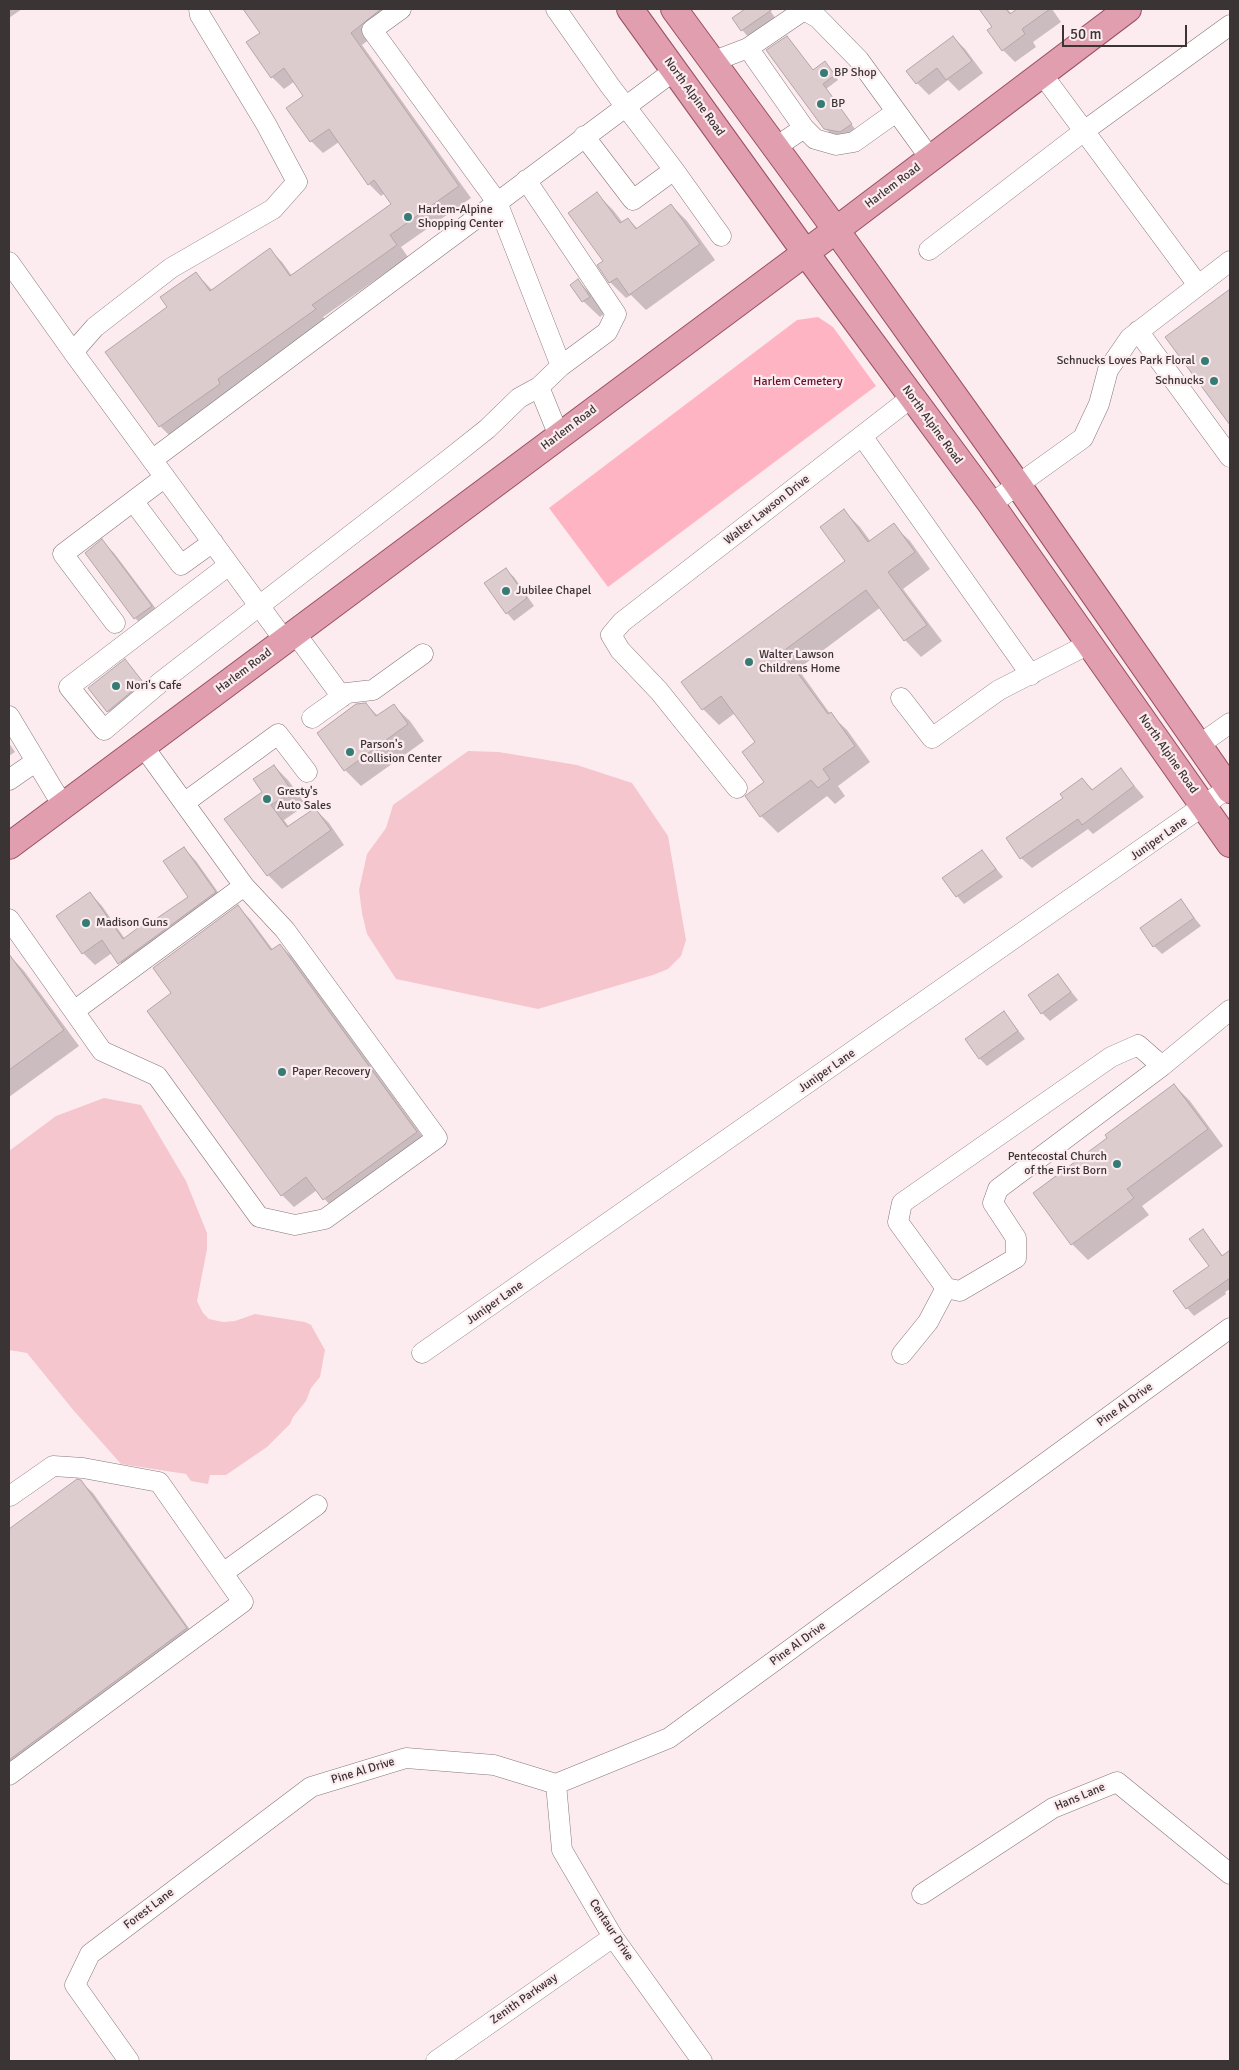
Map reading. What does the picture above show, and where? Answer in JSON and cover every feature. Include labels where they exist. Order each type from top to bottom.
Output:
[{"type":"main road","name":"North Alpine Road","points":[[630,9],[805,252],[991,504],[1230,844]]},
{"type":"main road","points":[[674,9],[714,61],[836,230],[1018,485],[1230,788]]},
{"type":"main road","name":"Harlem Road","points":[[9,846],[836,230],[1128,9]]},
{"type":"street","points":[[73,352],[96,327],[171,268],[273,209],[297,182],[266,124],[200,15],[199,9]]},
{"type":"street","points":[[401,9],[372,30],[497,202],[561,366]]},
{"type":"street","points":[[556,9],[721,236]]},
{"type":"street","points":[[714,61],[748,48],[804,10],[818,18],[859,60],[930,158]]},
{"type":"street","points":[[929,250],[1084,131],[1230,25]]},
{"type":"street","points":[[748,48],[804,128],[815,139],[836,145],[854,142],[896,112]]},
{"type":"street","points":[[152,460],[675,70]]},
{"type":"street","points":[[1042,74],[1198,285]]},
{"type":"street","points":[[776,147],[804,128]]},
{"type":"street","points":[[584,136],[632,200],[674,170]]},
{"type":"street","points":[[229,565],[69,687],[104,730],[162,681],[487,429],[519,398],[539,387],[561,366],[608,332],[616,314],[526,180]]},
{"type":"street","points":[[991,504],[1083,438],[1099,404],[1108,370],[1130,338],[1230,261]]},
{"type":"street","points":[[9,262],[259,606],[290,637],[342,696]]},
{"type":"street","points":[[1138,331],[1230,457]]},
{"type":"street","points":[[539,387],[559,436]]},
{"type":"street","name":"Walter Lawson Drive","points":[[737,788],[659,691],[620,650],[611,635],[622,622],[912,396]]},
{"type":"street","points":[[862,436],[1031,675]]},
{"type":"street","points":[[115,623],[63,554],[165,477]]},
{"type":"street","points":[[132,502],[181,565],[213,542]]},
{"type":"street","points":[[902,698],[932,738],[999,690],[1089,644]]},
{"type":"street","points":[[312,718],[347,692],[373,690],[423,654]]},
{"type":"street","points":[[9,716],[63,806]]},
{"type":"street","points":[[1199,744],[1230,723]]},
{"type":"street","points":[[184,803],[278,734],[307,772]]},
{"type":"street","points":[[9,919],[102,1051],[157,1076],[259,1217],[295,1225],[325,1219],[437,1138],[285,930],[244,886],[143,746]]},
{"type":"street","points":[[9,780],[35,762]]},
{"type":"street","name":"Juniper Lane","points":[[422,1353],[1230,788]]},
{"type":"street","points":[[74,1011],[244,886]]},
{"type":"street","points":[[1162,1066],[1138,1045],[1111,1057],[902,1202],[898,1222],[946,1288],[960,1291],[1016,1258],[1016,1238],[993,1203],[998,1189],[1162,1066],[1230,1010]]},
{"type":"street","points":[[902,1354],[928,1322],[946,1288]]},
{"type":"street","name":"Pine Al Drive","points":[[311,1788],[406,1758],[494,1765],[556,1784],[669,1738],[1230,1328]]},
{"type":"street","points":[[9,1775],[243,1602],[158,1482],[83,1468],[53,1466],[10,1496]]},
{"type":"street","points":[[223,1574],[317,1505]]},
{"type":"street","name":"Hans Lane","points":[[922,1894],[1053,1808],[1117,1782],[1230,1874]]},
{"type":"street","name":"Centaur Drive","points":[[556,1784],[562,1850],[613,1937],[702,2061]]},
{"type":"street","name":"Forest Lane","points":[[129,2061],[74,1985],[90,1954],[311,1788]]},
{"type":"street","name":"Zenith Parkway","points":[[436,2061],[613,1937]]},
{"type":"green space","name":"Harlem Cemetery","points":[[818,317],[833,327],[876,386],[608,587],[549,508],[797,320]]},
{"type":"shaded area","points":[[468,751],[499,752],[577,765],[632,783],[668,836],[686,940],[681,956],[668,969],[538,1009],[396,979],[367,934],[362,913],[359,890],[367,854],[386,828],[393,805]]},
{"type":"shaded area","points":[[104,1098],[141,1105],[186,1181],[207,1233],[207,1249],[197,1301],[203,1313],[209,1319],[223,1322],[235,1321],[255,1314],[305,1322],[311,1325],[325,1350],[320,1377],[311,1388],[306,1401],[293,1417],[290,1424],[267,1447],[226,1475],[210,1475],[208,1484],[191,1481],[186,1474],[121,1464],[74,1411],[27,1353],[9,1350],[9,1151],[56,1116]]},
{"type":"building","name":"Harlem-Alpine Shopping Center","points":[[243,9],[381,9],[351,33],[459,186],[390,235],[397,245],[312,305],[316,309],[218,379],[220,384],[159,427],[105,352],[167,307],[160,297],[196,272],[210,291],[270,248],[290,276],[391,204],[374,180],[368,185],[329,129],[310,142],[286,108],[303,96],[284,68],[271,78],[246,42],[260,33]]},
{"type":"building","points":[[745,9],[773,9],[741,31],[732,18]]},
{"type":"building","points":[[979,9],[1006,9],[1010,14],[1017,9],[1050,9],[1022,29],[1025,34],[1002,51],[987,30],[992,27]]},
{"type":"building","name":"BP","points":[[787,36],[813,70],[825,61],[835,75],[823,84],[852,124],[840,132],[824,129],[766,50]]},
{"type":"building","points":[[953,36],[972,61],[946,80],[937,68],[916,84],[906,71]]},
{"type":"building","points":[[597,192],[620,223],[628,218],[636,229],[671,204],[700,244],[629,295],[617,278],[609,283],[597,265],[603,261],[568,213]]},
{"type":"building","points":[[578,279],[590,297],[582,302],[570,285]]},
{"type":"building","name":"Schnucks","points":[[1230,289],[1230,425],[1165,337]]},
{"type":"building","name":"Walter Lawson Childrens Home","points":[[844,509],[868,542],[894,523],[915,552],[888,572],[927,625],[904,641],[866,590],[782,652],[828,714],[831,712],[855,746],[823,769],[830,779],[818,788],[811,780],[760,817],[745,796],[764,782],[742,752],[755,742],[721,696],[702,710],[681,682],[845,561],[820,527]]},
{"type":"building","points":[[102,539],[152,606],[134,619],[85,553]]},
{"type":"building","name":"Jubilee Chapel","points":[[506,568],[527,598],[506,614],[484,583]]},
{"type":"building","name":"Nori's Cafe","points":[[125,659],[143,682],[107,712],[88,688]]},
{"type":"building","name":"Parson's Collision Center","points":[[366,703],[376,716],[394,704],[408,724],[344,771],[317,733],[356,704]]},
{"type":"building","points":[[274,765],[292,791],[271,805],[287,827],[315,808],[331,830],[267,876],[224,819],[262,792],[253,779]]},
{"type":"building","points":[[1121,768],[1134,786],[1082,825],[1078,819],[1020,859],[1006,838],[1063,798],[1060,794],[1082,778],[1092,790]]},
{"type":"building","points":[[184,847],[216,892],[118,964],[102,940],[82,954],[56,916],[90,892],[123,939],[146,922],[147,925],[188,897],[163,861]]},
{"type":"building","points":[[982,850],[996,869],[956,897],[942,878]]},
{"type":"building","points":[[1181,899],[1194,918],[1153,947],[1140,928]]},
{"type":"building","name":"Paper Recovery","points":[[238,905],[271,950],[280,944],[417,1132],[323,1200],[306,1177],[281,1196],[147,1011],[171,993],[153,968]]},
{"type":"building","points":[[9,954],[64,1030],[9,1070]]},
{"type":"building","points":[[1058,974],[1071,992],[1041,1014],[1028,995]]},
{"type":"building","points":[[1004,1011],[1018,1031],[979,1059],[965,1039]]},
{"type":"building","name":"Pentecostal Church of the First Born","points":[[1174,1084],[1208,1129],[1127,1189],[1134,1198],[1071,1245],[1033,1193],[1107,1138],[1105,1135]]},
{"type":"building","points":[[1203,1229],[1222,1256],[1230,1250],[1230,1278],[1186,1309],[1173,1291],[1209,1266],[1189,1239]]},
{"type":"building","points":[[77,1479],[81,1480],[187,1628],[9,1760],[9,1529]]},
{"type":"place","name":"BP Shop","points":[[824,73]]},
{"type":"place","name":"BP","points":[[821,104]]},
{"type":"place","name":"Harlem-Alpine Shopping Center","points":[[408,217]]},
{"type":"place","name":"Schnucks Loves Park Floral","points":[[1205,361]]},
{"type":"place","name":"Schnucks","points":[[1214,381]]},
{"type":"place","name":"Jubilee Chapel","points":[[506,591]]},
{"type":"place","name":"Walter Lawson Childrens Home","points":[[749,662]]},
{"type":"place","name":"Nori's Cafe","points":[[116,686]]},
{"type":"place","name":"Parson's Collision Center","points":[[350,752]]},
{"type":"place","name":"Gresty's Auto Sales","points":[[267,799]]},
{"type":"place","name":"Madison Guns","points":[[86,923]]},
{"type":"place","name":"Paper Recovery","points":[[282,1072]]},
{"type":"place","name":"Pentecostal Church of the First Born","points":[[1117,1164]]}]
